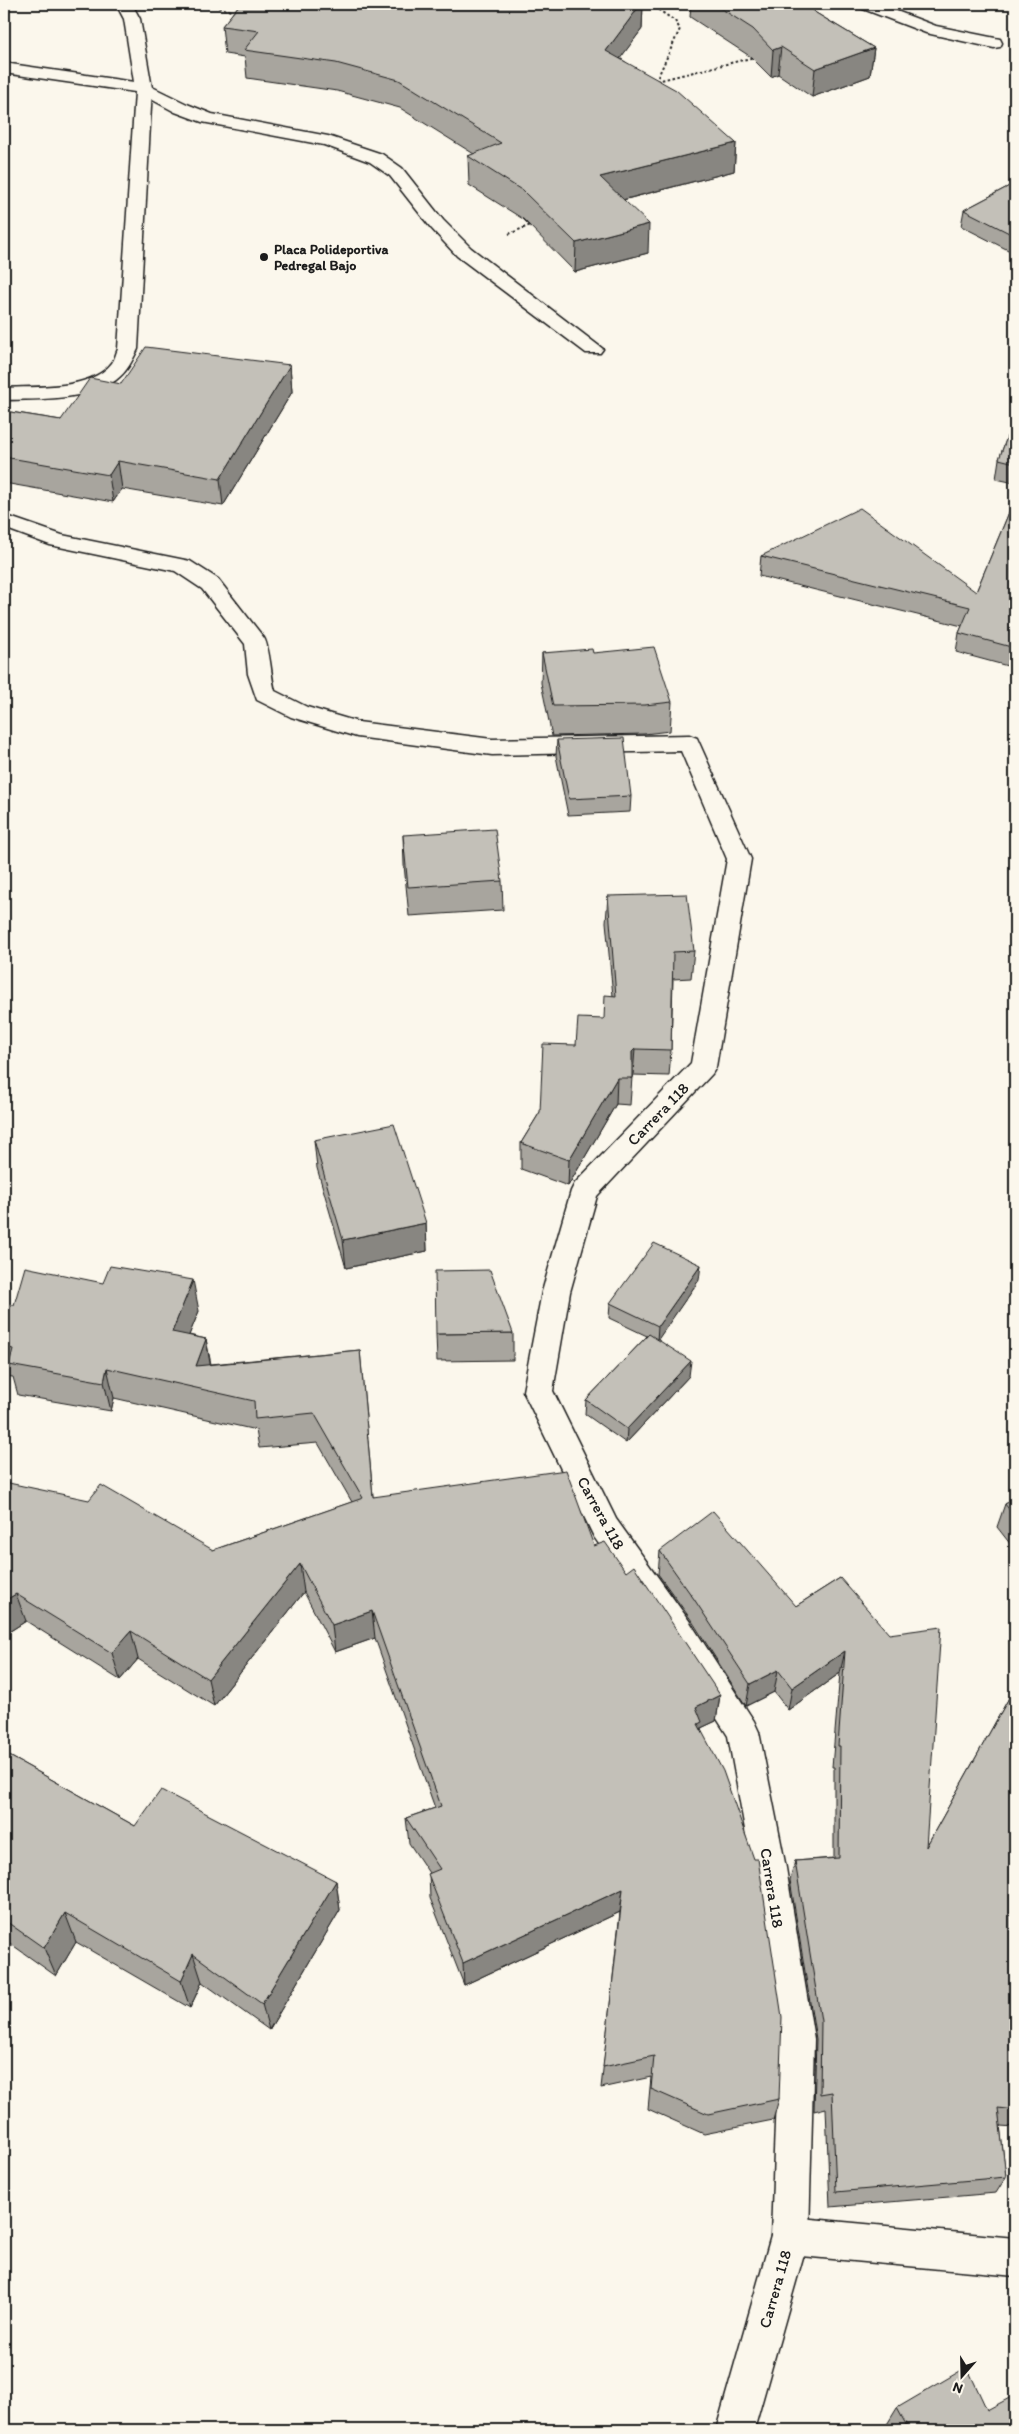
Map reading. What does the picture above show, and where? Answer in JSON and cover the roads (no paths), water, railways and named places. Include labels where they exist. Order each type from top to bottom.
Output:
[{"type":"street","points":[[4,394],[64,389],[99,383],[120,367],[128,349],[144,88],[132,19],[124,4]]},
{"type":"street","points":[[864,4],[932,30],[994,43]]},
{"type":"street","points":[[4,68],[144,88],[181,108],[208,118],[328,141],[376,158],[396,172],[437,224],[464,252],[593,349]]},
{"type":"street","name":"Carrera 118","points":[[4,521],[57,540],[182,566],[189,570],[210,584],[256,643],[259,674],[265,695],[299,712],[357,729],[492,747],[689,743],[739,860],[703,1067],[585,1191],[556,1292],[538,1391],[605,1528],[679,1632],[743,1732],[770,1868],[796,2038],[790,2236],[734,2430]]},
{"type":"street","points":[[790,2236],[1015,2257]]},
{"type":"place","name":"Placa Polideportiva Pedregal Bajo","points":[[264,257]]}]
